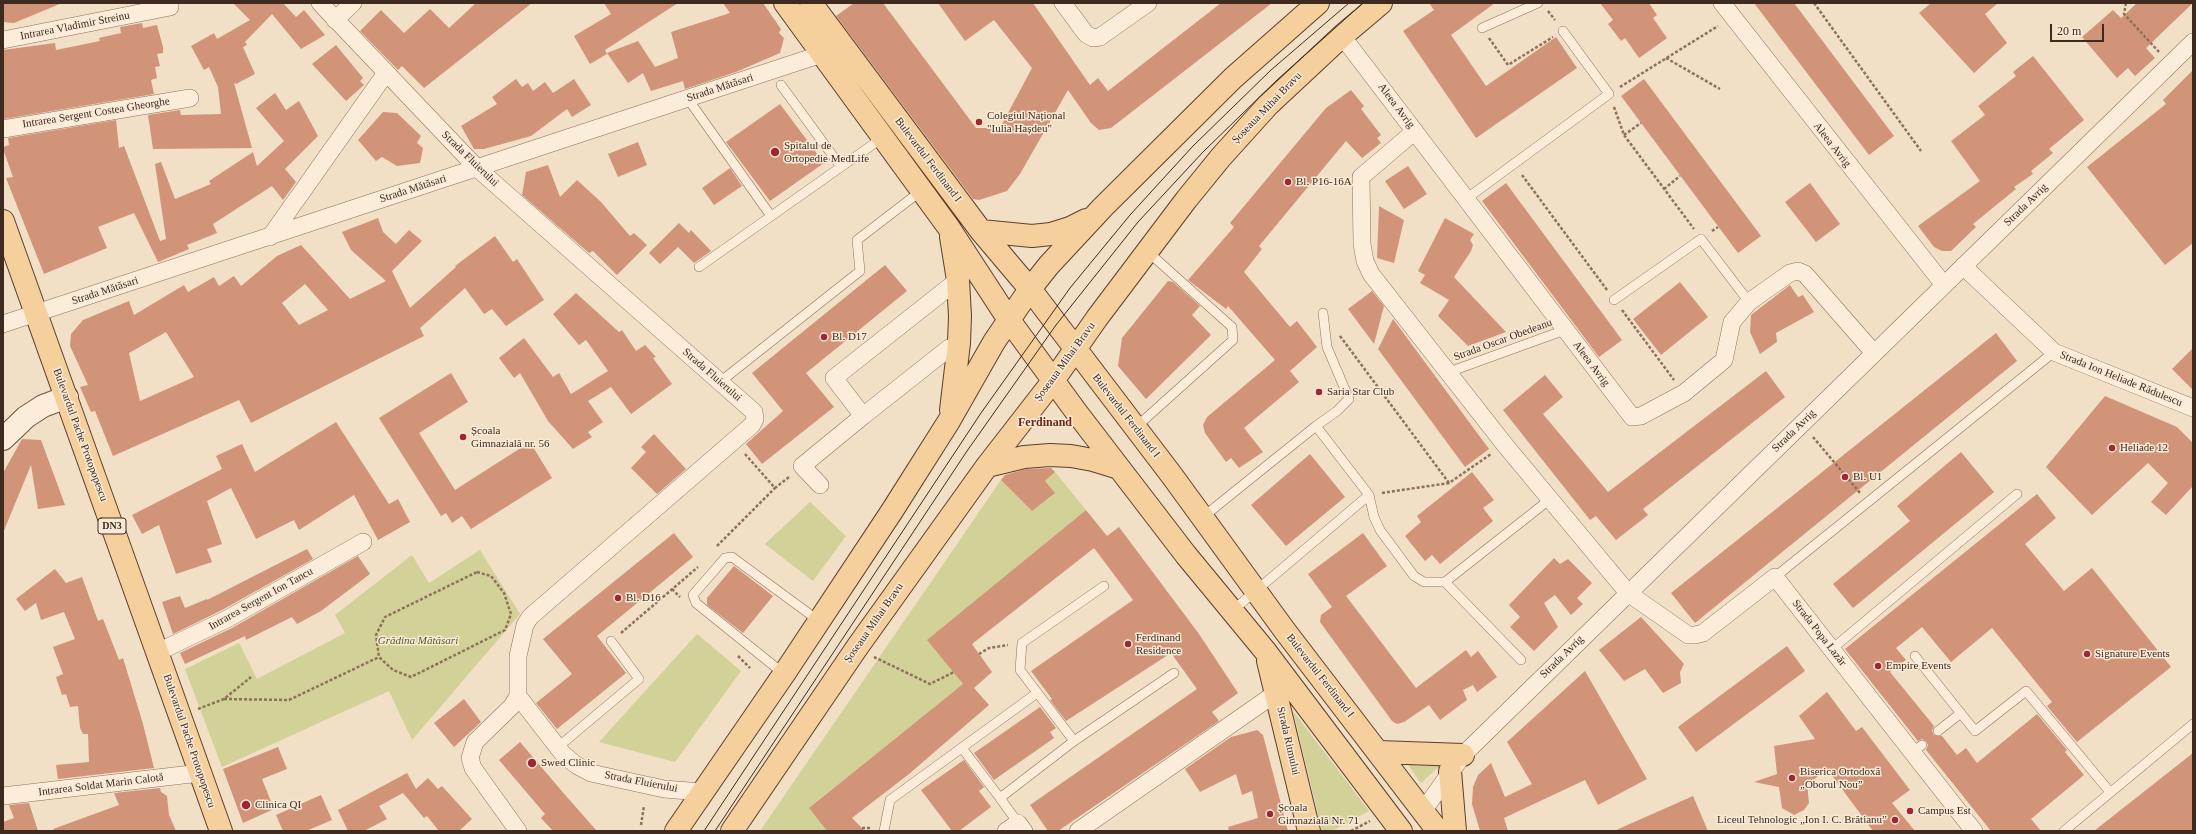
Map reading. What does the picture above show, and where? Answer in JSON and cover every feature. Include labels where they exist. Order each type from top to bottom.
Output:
[{"type":"main road","name":"Bulevardul Ferdinand I","points":[[785,3],[949,228],[1009,320],[1053,381],[1119,468],[1266,652],[1401,831]]},
{"type":"main road","name":"Bulevardul Ferdinand I","points":[[811,3],[981,231],[1030,289],[1203,518],[1255,591],[1438,831]]},
{"type":"main road","points":[[676,831],[819,621],[949,421],[1009,320],[1030,289],[1049,265],[1103,207],[1234,78],[1318,3]]},
{"type":"main road","name":"Șoseaua Mihai Bravu","points":[[732,831],[858,646],[987,466],[1053,381],[1147,250],[1221,157],[1268,105],[1342,36],[1381,3]]},
{"type":"main road","points":[[941,177],[958,280],[960,316],[959,343],[949,421]]},
{"type":"main road","points":[[981,231],[1032,236],[1051,234],[1076,225],[1103,207]]},
{"type":"main road","name":"Bulevardul Pache Protopopescu","points":[[3,221],[221,831]]},
{"type":"main road","points":[[987,466],[1024,457],[1057,455],[1093,460],[1119,468]]},
{"type":"main road","name":"Strada Ritmului","points":[[1266,652],[1309,831]]},
{"type":"main road","points":[[1379,752],[1456,763],[1455,831]]},
{"type":"main road","name":"Strada Avrig","points":[[1408,831],[1423,811]]},
{"type":"street","name":"Strada Fluierului","points":[[320,3],[477,168],[754,412],[755,419],[752,425],[530,618],[525,625],[519,645],[518,696],[558,747],[576,765],[591,773],[664,789],[702,792]]},
{"type":"street","points":[[335,20],[353,3]]},
{"type":"street","points":[[1063,3],[1086,34],[1093,38],[1100,37],[1148,3]]},
{"type":"street","name":"Aleea Avrig","points":[[1722,3],[1944,285]]},
{"type":"street","name":"Intrarea Vladimir Streinu","points":[[3,40],[170,7]]},
{"type":"street","name":"Aleea Avrig","points":[[1342,36],[1632,417],[1641,416],[1684,393],[1724,360],[1732,322],[1749,302],[1790,272],[1798,271],[1805,274],[1874,353]]},
{"type":"street","name":"Strada Avrig","points":[[1423,811],[1456,763],[1628,593],[2193,42]]},
{"type":"street","name":"Strada Mătăsari","points":[[3,324],[822,54]]},
{"type":"street","points":[[270,237],[386,73]]},
{"type":"street","name":"Intrarea Sergent Costea Gheorghe","points":[[3,129],[190,98]]},
{"type":"street","points":[[1415,131],[1361,177],[1362,244],[1365,261],[1372,274],[1504,445],[1628,593],[1688,635],[1695,636],[1703,633],[1775,577]]},
{"type":"street","name":"Strada Ion Heliade Rădulescu","points":[[1963,266],[2054,352],[2193,408]]},
{"type":"street","points":[[863,416],[834,378],[958,280]]},
{"type":"street","points":[[820,485],[802,466],[949,348]]},
{"type":"street","points":[[3,439],[26,417],[43,406],[66,397]]},
{"type":"street","name":"Intrarea Sergent Ion Tancu","points":[[158,652],[227,619],[363,542]]},
{"type":"street","name":"Strada Popa Lazăr","points":[[1775,577],[1832,649],[1917,749],[1974,831]]},
{"type":"street","points":[[1078,831],[1276,693]]},
{"type":"street","points":[[518,696],[512,706],[475,742],[471,750],[470,758],[473,768],[518,831]]},
{"type":"street","name":"Intrarea Soldat Marin Calotă","points":[[3,796],[200,773]]},
{"type":"lane","points":[[1482,28],[1538,3]]},
{"type":"lane","points":[[1466,199],[1513,163],[1609,94],[1563,31]]},
{"type":"lane","points":[[781,85],[841,167]]},
{"type":"lane","points":[[688,99],[771,216]]},
{"type":"lane","points":[[699,267],[882,138]]},
{"type":"lane","points":[[720,382],[860,272],[857,240],[921,190]]},
{"type":"lane","points":[[1614,300],[1701,238],[1749,302]]},
{"type":"lane","points":[[1135,428],[1233,340],[1232,326],[1147,250]]},
{"type":"lane","points":[[1203,518],[1316,426],[1337,412],[1349,398],[1327,347],[1324,313]]},
{"type":"lane","name":"Strada Oscar Obedeanu","points":[[1448,372],[1565,330]]},
{"type":"lane","points":[[1775,577],[2054,352]]},
{"type":"lane","points":[[1316,426],[1369,495],[1374,516],[1380,530],[1414,576],[1424,582],[1445,582],[1549,500]]},
{"type":"lane","points":[[1832,649],[2017,494]]},
{"type":"lane","points":[[1232,611],[1369,495]]},
{"type":"lane","points":[[784,674],[696,603],[693,595],[725,558],[732,557],[819,621]]},
{"type":"lane","points":[[1445,582],[1521,660]]},
{"type":"lane","points":[[1074,741],[1020,670],[1022,643],[1104,586]]},
{"type":"lane","points":[[558,747],[639,679],[611,641]]},
{"type":"lane","points":[[1916,656],[1975,731],[2026,691],[2110,792]]},
{"type":"lane","points":[[1000,798],[1074,741],[1174,673]]},
{"type":"lane","points":[[884,831],[890,800],[1037,693]]},
{"type":"lane","points":[[1938,732],[1961,713]]},
{"type":"lane","points":[[2064,831],[2193,724]]},
{"type":"lane","points":[[962,748],[1000,798],[1016,828]]},
{"type":"path","points":[[1814,3],[1921,151]]},
{"type":"path","points":[[2126,3],[2124,14],[2170,64]]},
{"type":"path","points":[[1482,28],[1508,65],[1563,31],[1546,9]]},
{"type":"path","points":[[1701,238],[1624,135],[1609,94],[1732,17]]},
{"type":"path","points":[[1666,58],[1720,89]]},
{"type":"path","points":[[1624,135],[1641,123]]},
{"type":"path","points":[[1513,163],[1684,393]]},
{"type":"path","points":[[1664,189],[1680,176]]},
{"type":"path","points":[[1324,313],[1449,483]]},
{"type":"path","points":[[1802,423],[1857,491]]},
{"type":"path","points":[[734,441],[775,488]]},
{"type":"path","points":[[1369,495],[1449,483],[1504,445]]},
{"type":"path","points":[[716,547],[775,488],[802,466]]},
{"type":"path","points":[[611,641],[702,562]]},
{"type":"path","points":[[477,572],[491,576],[504,593],[511,614],[505,630],[411,677],[393,670],[379,656],[376,635],[384,618],[477,572]]},
{"type":"path","points":[[979,654],[989,648],[1022,643]]},
{"type":"path","points":[[858,646],[875,657],[930,684],[954,672]]},
{"type":"path","points":[[224,699],[289,700],[379,656]]},
{"type":"path","points":[[180,717],[224,699],[252,677]]},
{"type":"path","points":[[641,825],[644,806]]},
{"type":"green space","points":[[1055,472],[1086,510],[928,640],[963,684],[809,808],[828,831],[760,831],[1001,480],[1032,511],[1054,493],[1045,481]]},
{"type":"green space","points":[[810,502],[846,536],[813,581],[765,544]]},
{"type":"green space","name":"Grădina Mătăsari","points":[[480,550],[520,614],[412,740],[389,691],[222,767],[185,669],[239,643],[257,679],[345,633],[335,615],[412,555],[429,583]]},
{"type":"green space","points":[[697,634],[741,671],[675,762],[599,742]]},
{"type":"green space","points":[[1293,711],[1369,811],[1332,831],[1322,831]]},
{"type":"green space","points":[[1405,761],[1444,762],[1421,783]]},
{"type":"building","points":[[3,3],[62,3],[14,23],[3,22]]},
{"type":"building","points":[[233,3],[283,3],[296,17],[304,10],[325,35],[301,49],[272,14],[245,42],[247,45],[243,47],[255,74],[236,84],[234,83],[252,148],[153,149],[148,115],[180,110],[181,115],[221,114],[218,87],[209,67],[204,70],[191,46],[214,33],[217,39],[250,20]]},
{"type":"building","points":[[476,3],[532,3],[424,88],[402,66],[398,70],[360,31],[381,10],[404,33],[430,9],[449,28]]},
{"type":"building","points":[[604,3],[678,3],[605,50],[607,54],[590,64],[574,36],[611,14]]},
{"type":"building","points":[[723,3],[763,3],[781,29],[779,33],[784,38],[780,53],[736,72],[685,89],[683,81],[651,91],[643,73],[628,83],[607,53],[638,41],[655,67],[678,58],[671,32],[730,13]]},
{"type":"building","name":"Colegiul Național \"Iulia Hașdeu\"","points":[[854,3],[883,3],[976,128],[1000,128],[1032,68],[994,20],[965,41],[938,3],[1033,3],[1090,85],[1098,78],[1108,91],[1221,3],[1272,3],[1111,128],[1099,130],[1091,123],[1068,90],[1020,174],[1007,191],[979,200],[973,199],[836,16]]},
{"type":"building","points":[[1429,3],[1495,3],[1451,35],[1486,86],[1556,37],[1577,68],[1476,138],[1403,31],[1434,10]]},
{"type":"building","points":[[1600,3],[1649,3],[1657,15],[1653,18],[1667,38],[1639,58],[1625,38],[1621,41],[1608,24],[1613,20]]},
{"type":"building","points":[[1754,3],[1794,3],[1894,136],[1869,155]]},
{"type":"building","points":[[1931,3],[1998,3],[1985,14],[2007,43],[1974,73],[1919,13]]},
{"type":"building","points":[[2137,3],[2193,3],[2146,48],[2155,58],[2135,76],[2128,68],[2117,78],[2082,37],[2113,10],[2121,18]]},
{"type":"building","points":[[142,23],[143,28],[157,25],[163,47],[163,53],[157,54],[160,66],[155,67],[157,78],[151,80],[154,94],[4,119],[3,50],[55,43],[56,50],[100,41],[99,38],[121,33],[120,27]]},
{"type":"building","points":[[336,45],[363,78],[360,81],[364,85],[346,101],[312,64]]},
{"type":"building","points":[[2033,56],[2084,120],[2049,149],[2053,153],[2031,171],[2033,174],[2014,187],[2016,189],[1973,224],[1976,227],[1951,251],[1942,251],[1934,247],[1918,226],[1980,181],[1951,141],[1985,115],[1978,106],[2016,76],[2013,72]]},
{"type":"building","points":[[2193,70],[2193,243],[2165,265],[2087,167],[2166,104],[2163,100]]},
{"type":"building","points":[[516,79],[522,87],[528,83],[533,91],[545,82],[553,93],[574,79],[591,105],[572,117],[567,109],[531,136],[484,149],[474,149],[461,126],[497,104],[492,97]]},
{"type":"building","points":[[1644,79],[1761,236],[1738,253],[1621,96]]},
{"type":"building","points":[[1351,90],[1364,106],[1361,109],[1381,135],[1377,138],[1381,143],[1362,158],[1346,141],[1259,246],[1262,249],[1244,272],[1290,327],[1297,321],[1317,347],[1290,371],[1299,382],[1244,428],[1263,452],[1239,468],[1231,458],[1226,462],[1205,433],[1203,425],[1207,417],[1275,360],[1228,306],[1226,309],[1188,280],[1234,227],[1230,223],[1326,108]]},
{"type":"building","points":[[275,93],[286,110],[299,101],[318,136],[285,169],[296,182],[283,200],[272,186],[213,224],[217,233],[187,245],[189,249],[158,262],[134,213],[98,227],[107,248],[44,274],[6,178],[13,177],[3,149],[3,147],[9,145],[8,138],[116,120],[119,148],[124,146],[160,241],[166,239],[155,164],[161,162],[175,199],[211,184],[209,181],[253,152],[257,166],[284,141],[256,108]]},
{"type":"building","name":"Spitalul de Ortopedie MedLife","points":[[780,104],[824,163],[770,201],[726,142]]},
{"type":"building","points":[[383,112],[397,113],[421,136],[417,143],[423,148],[420,163],[397,166],[382,157],[376,161],[358,140]]},
{"type":"building","points":[[638,142],[647,165],[618,177],[608,154]]},
{"type":"building","points":[[548,165],[560,197],[577,180],[601,202],[630,236],[634,233],[647,245],[617,275],[593,251],[589,253],[522,195],[526,172]]},
{"type":"building","points":[[1408,166],[1427,194],[1404,209],[1385,181]]},
{"type":"building","points":[[730,168],[742,186],[714,205],[702,188]]},
{"type":"building","points":[[1506,183],[1622,340],[1599,357],[1482,201]]},
{"type":"building","points":[[1810,183],[1840,224],[1816,242],[1785,202]]},
{"type":"building","points":[[1379,206],[1404,220],[1394,263],[1377,258]]},
{"type":"building","points":[[378,218],[383,232],[396,244],[409,230],[422,241],[392,271],[410,308],[456,267],[455,266],[495,236],[513,262],[517,259],[544,300],[506,326],[492,309],[484,314],[465,288],[420,328],[424,336],[251,423],[239,400],[113,456],[95,411],[91,412],[80,387],[88,385],[70,346],[71,334],[83,320],[129,301],[134,315],[184,285],[188,292],[214,277],[219,286],[234,276],[241,286],[277,256],[301,245],[350,299],[386,281],[351,250],[342,232]],"holes":[[[305,284],[328,310],[299,325],[282,303]],[[166,332],[194,377],[140,401],[129,353]]]},
{"type":"building","points":[[1445,218],[1474,234],[1470,240],[1473,245],[1471,251],[1454,277],[1506,332],[1468,346],[1438,316],[1449,300],[1420,283],[1425,275],[1418,271]]},
{"type":"building","points":[[679,223],[689,233],[691,230],[711,251],[694,263],[678,247],[660,264],[649,253]]},
{"type":"building","name":"Bl. D17","points":[[885,265],[907,291],[806,373],[834,407],[762,464],[746,444],[783,411],[752,373]]},
{"type":"building","points":[[1168,281],[1173,282],[1200,306],[1192,315],[1211,335],[1146,399],[1118,366],[1122,338]]},
{"type":"building","points":[[1680,282],[1708,317],[1661,355],[1633,319]]},
{"type":"building","points":[[1790,285],[1798,297],[1803,295],[1814,312],[1776,333],[1777,342],[1760,354],[1750,332],[1751,315]]},
{"type":"building","points":[[1372,291],[1384,306],[1374,344],[1348,309]]},
{"type":"building","points":[[576,293],[619,332],[622,330],[636,351],[645,345],[656,357],[653,358],[672,384],[631,414],[611,387],[588,401],[603,422],[588,432],[592,437],[573,449],[548,421],[520,373],[514,378],[499,358],[524,338],[553,377],[559,373],[571,394],[608,371],[586,340],[579,345],[553,314]]},
{"type":"building","points":[[1393,319],[1489,449],[1465,467],[1378,349]]},
{"type":"building","name":"Bl. U1","points":[[1996,333],[2017,361],[1695,623],[1671,593]]},
{"type":"building","points":[[2193,348],[2193,390],[2172,369]]},
{"type":"building","points":[[1766,371],[1785,397],[1643,509],[1648,515],[1616,540],[1596,516],[1590,520],[1503,410],[1545,375],[1563,397],[1543,414],[1608,492]]},
{"type":"building","points":[[451,373],[468,402],[419,433],[455,490],[530,442],[552,478],[471,529],[462,516],[452,523],[446,513],[441,516],[379,418]]},
{"type":"building","name":"Heliade 12","points":[[2105,396],[2177,427],[2193,443],[2193,486],[2166,515],[2151,502],[2168,483],[2148,463],[2092,515],[2046,467]]},
{"type":"building","points":[[336,422],[389,504],[398,499],[410,522],[378,540],[354,495],[299,530],[294,520],[256,539],[231,488],[207,501],[222,544],[207,549],[212,562],[176,574],[159,525],[142,534],[132,515],[222,469],[216,456],[242,444],[255,472]]},
{"type":"building","points":[[654,434],[686,469],[657,494],[631,468],[646,452],[641,447]]},
{"type":"building","points":[[22,439],[41,440],[65,505],[38,509],[31,465],[3,533],[3,473]]},
{"type":"building","points":[[1961,452],[1994,492],[1853,608],[1833,584],[1910,521],[1897,506]]},
{"type":"building","points":[[1310,454],[1345,497],[1286,546],[1251,505]]},
{"type":"building","points":[[1051,468],[1055,472],[1045,481],[1055,493],[1032,511],[1001,480],[1005,475],[1026,469]]},
{"type":"building","points":[[1472,472],[1494,500],[1483,508],[1493,521],[1440,564],[1432,555],[1425,561],[1405,536],[1421,522],[1417,516]]},
{"type":"building","points":[[2037,494],[2056,518],[2025,544],[2064,591],[2092,568],[2171,667],[2077,742],[2047,706],[2052,702],[1992,628],[1951,662],[1922,627],[1896,648],[1906,660],[1890,672],[1934,726],[1932,731],[1934,735],[1942,736],[1957,755],[1966,748],[1977,763],[2037,714],[2067,750],[2065,752],[2084,775],[2031,819],[2041,831],[1991,831],[1926,750],[1928,745],[1926,741],[1922,739],[1918,741],[1845,649]]},
{"type":"building","points":[[1086,510],[1107,536],[1119,527],[1199,634],[1238,693],[1212,712],[1219,721],[1058,831],[1048,831],[1030,805],[1197,689],[1171,653],[1066,721],[1050,700],[1052,699],[1031,671],[1133,600],[1094,548],[972,644],[992,672],[974,688],[989,705],[909,774],[852,818],[865,831],[827,831],[809,808],[963,684],[927,640]]},
{"type":"building","name":"Bl. D16","points":[[674,533],[693,557],[597,636],[626,673],[557,729],[536,703],[572,674],[543,639]]},
{"type":"building","points":[[1363,533],[1387,566],[1346,596],[1416,688],[1466,650],[1471,657],[1478,651],[1497,677],[1477,692],[1473,685],[1463,690],[1467,700],[1440,720],[1429,705],[1404,722],[1397,724],[1392,721],[1320,622],[1321,615],[1332,607],[1308,574]]},
{"type":"building","points":[[307,549],[313,559],[222,610],[173,634],[162,602],[180,596],[185,608],[207,600]]},
{"type":"building","points":[[358,556],[370,574],[321,611],[297,624],[292,617],[246,640],[245,636],[185,664],[180,653],[232,628]]},
{"type":"building","points":[[1554,558],[1560,564],[1568,559],[1592,583],[1577,598],[1583,604],[1571,615],[1555,595],[1544,603],[1558,627],[1534,651],[1510,627],[1520,617],[1509,605]]},
{"type":"building","points":[[734,566],[773,596],[743,633],[707,605],[707,598]]},
{"type":"building","points":[[55,569],[66,583],[82,577],[98,621],[103,619],[119,660],[123,658],[143,724],[154,768],[58,779],[56,765],[89,762],[88,734],[83,734],[80,728],[78,706],[70,707],[66,694],[62,695],[56,677],[63,674],[53,647],[75,639],[64,612],[41,620],[36,603],[25,611],[16,599]]},
{"type":"building","points":[[1641,617],[1684,664],[1680,672],[1681,683],[1663,693],[1645,669],[1624,681],[1599,650]]},
{"type":"building","points":[[1787,646],[1805,671],[1696,752],[1678,727]]},
{"type":"building","points":[[1585,671],[1647,779],[1598,805],[1585,780],[1504,818],[1508,831],[1480,831],[1472,804],[1473,787],[1478,775],[1491,763],[1505,797],[1532,784],[1507,742]]},
{"type":"building","points":[[1827,692],[1856,731],[1862,727],[1910,790],[1892,803],[1915,831],[1873,831],[1828,770],[1807,784],[1809,803],[1804,810],[1794,815],[1782,808],[1779,787],[1754,782],[1777,774],[1774,746],[1815,739],[1799,716]]},
{"type":"building","points":[[464,699],[481,722],[454,747],[434,723]]},
{"type":"building","points":[[1040,707],[1056,728],[1050,732],[1054,738],[994,780],[974,753]]},
{"type":"building","points":[[1257,730],[1263,735],[1288,831],[1229,831],[1228,827],[1258,818],[1252,791],[1242,795],[1236,774],[1200,792],[1185,769],[1231,737]]},
{"type":"building","points":[[520,742],[597,831],[553,831],[541,818],[545,814],[499,760]]},
{"type":"building","points":[[278,747],[287,769],[262,779],[274,809],[243,823],[223,769]]},
{"type":"building","points":[[2193,753],[2193,831],[2094,831]]},
{"type":"building","points":[[964,760],[984,787],[979,791],[991,807],[959,831],[952,831],[921,790]]},
{"type":"building","points":[[407,773],[416,789],[428,778],[438,789],[442,786],[472,819],[459,831],[439,831],[427,816],[424,818],[403,793],[379,806],[387,819],[364,831],[348,831],[338,810]]},
{"type":"building","points":[[160,788],[161,792],[167,796],[169,815],[176,831],[54,831],[53,829],[119,805],[114,793]]},
{"type":"building","points":[[321,795],[332,820],[306,831],[283,831],[276,815]]},
{"type":"building","points":[[1693,796],[1708,831],[1614,831]]},
{"type":"building","points":[[29,803],[38,831],[3,831],[3,822],[14,818],[9,805]]},
{"type":"tram line","points":[[704,831],[981,413],[1070,288],[1130,215],[1193,146],[1271,70],[1349,3]]},
{"type":"tram line","points":[[715,831],[967,451],[1056,325],[1138,222],[1203,152],[1277,80],[1363,3]]},
{"type":"place","name":"Colegiul Național \"Iulia Hașdeu\"","points":[[979,122]]},
{"type":"place","name":"Spitalul de Ortopedie MedLife","points":[[775,152]]},
{"type":"place","name":"Bl. P16-16A","points":[[1288,182]]},
{"type":"place","name":"Bl. D17","points":[[824,337]]},
{"type":"place","name":"Saria Star Club","points":[[1319,392]]},
{"type":"place","name":"Școala Gimnazială nr. 56","points":[[463,437]]},
{"type":"place","name":"Heliade 12","points":[[2112,448]]},
{"type":"place","name":"Bl. U1","points":[[1845,477]]},
{"type":"place","name":"Bl. D16","points":[[618,598]]},
{"type":"place","name":"Ferdinand Residence","points":[[1128,644]]},
{"type":"place","name":"Signature Events","points":[[2087,654]]},
{"type":"place","name":"Empire Events","points":[[1878,666]]},
{"type":"place","name":"Swed Clinic","points":[[532,763]]},
{"type":"place","name":"Biserica Ortodoxă „Oborul Nou”","points":[[1792,778]]},
{"type":"place","name":"Clinica QI","points":[[246,805]]},
{"type":"place","name":"Campus Est","points":[[1910,811]]},
{"type":"place","name":"Școala Gimnazială Nr. 71","points":[[1270,814]]},
{"type":"place","name":"Liceul Tehnologic „Ion I. C. Brătianu”","points":[[1895,820]]},
{"type":"district","name":"Ferdinand","points":[[1045,423]]}]
